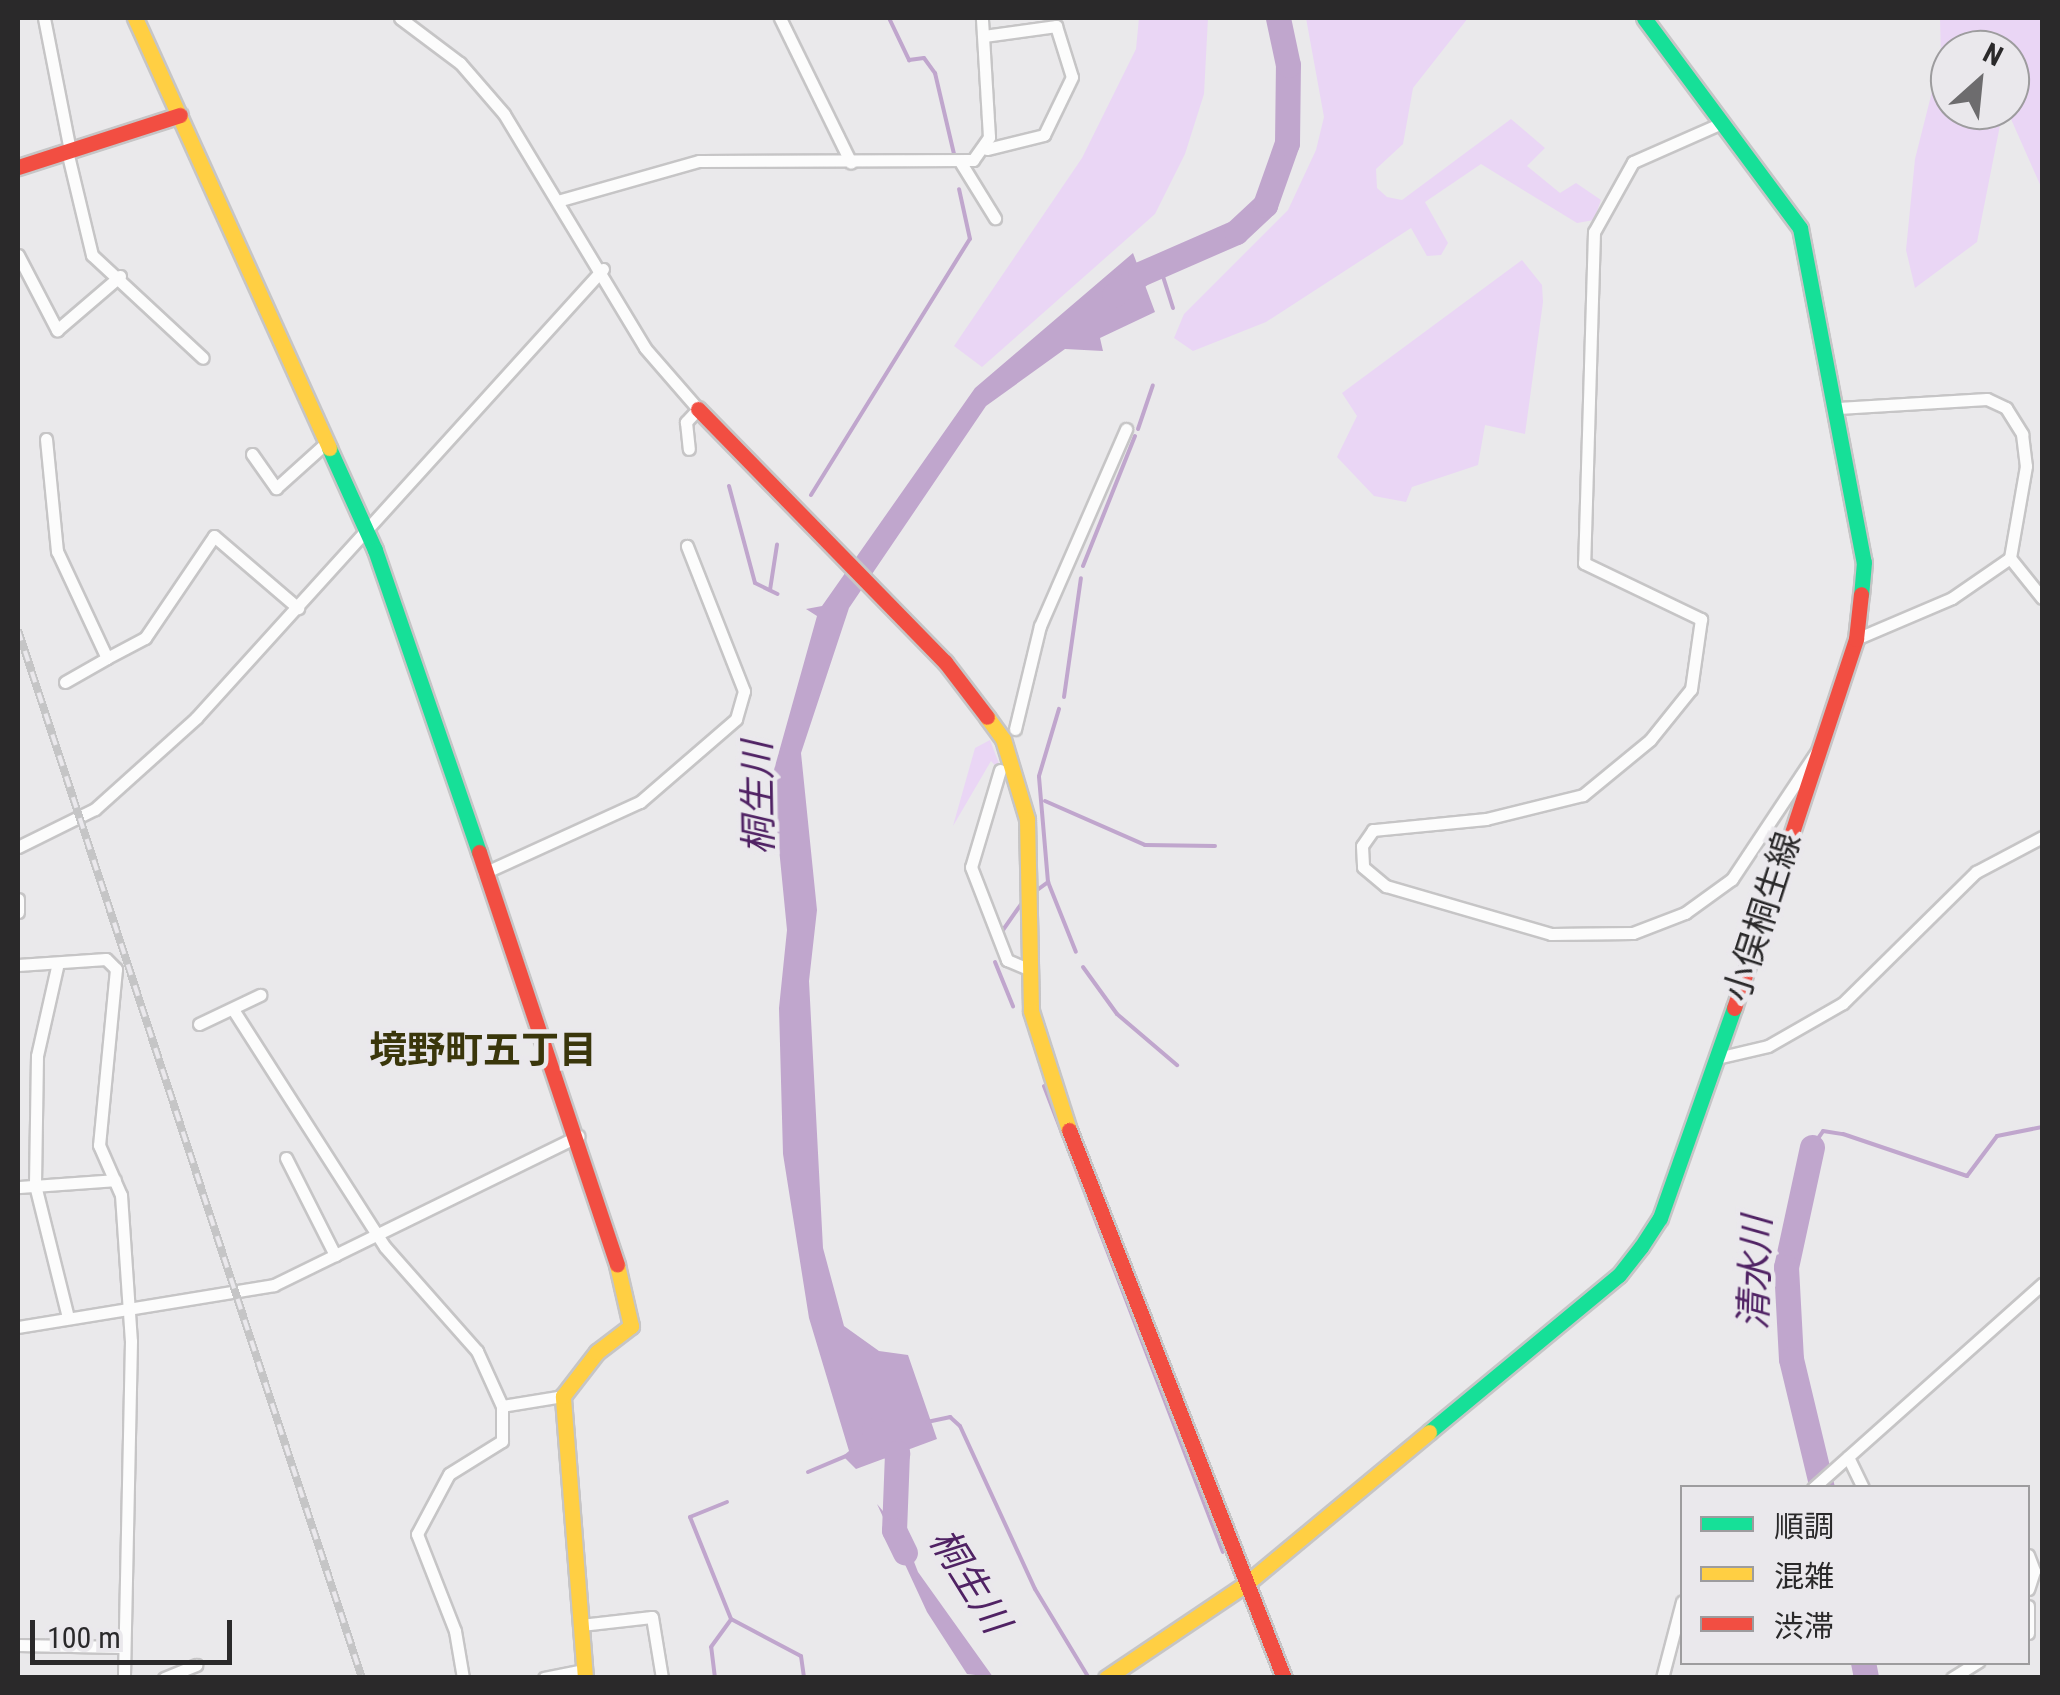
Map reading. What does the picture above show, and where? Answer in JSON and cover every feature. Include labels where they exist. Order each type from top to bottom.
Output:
[{"type":"street","points":[[44,18],[92,256],[120,276],[203,358]]},
{"type":"street","points":[[135,18],[366,530],[578,1136],[631,1326],[597,1352],[563,1396],[584,1674],[544,1678]]},
{"type":"street","points":[[400,18],[486,93],[562,200],[645,348],[698,409],[985,708],[1024,798],[1030,970],[1042,1060],[1284,1678]]},
{"type":"street","points":[[780,18],[851,163]]},
{"type":"street","points":[[982,18],[987,148]]},
{"type":"street","name":"小俣桐生線","points":[[1106,1678],[1246,1584],[1619,1275],[1660,1218],[1856,639],[1864,562],[1822,298],[1800,228],[1717,125],[1644,18]]},
{"type":"street","points":[[562,200],[688,163],[960,163],[987,148],[1044,135],[1072,78],[1056,26],[984,36]]},
{"type":"street","points":[[18,167],[180,115]]},
{"type":"street","points":[[1717,125],[1633,162],[1594,232],[1584,563],[1702,620],[1691,689],[1676,715],[1583,795],[1486,819],[1373,830],[1362,846],[1363,867],[1386,886],[1551,934],[1633,933],[1684,914],[1732,879],[1817,751]]},
{"type":"street","points":[[960,163],[995,218]]},
{"type":"street","points":[[18,255],[57,330],[120,276]]},
{"type":"street","points":[[18,847],[95,809],[196,718],[603,269]]},
{"type":"street","points":[[1838,408],[2001,404],[2022,434],[2026,466],[2010,558],[1952,598],[1856,639]]},
{"type":"street","points":[[689,449],[685,428],[698,409]]},
{"type":"street","points":[[1014,729],[1040,626],[1126,429]]},
{"type":"street","points":[[46,439],[57,551],[107,658]]},
{"type":"street","points":[[252,454],[276,488],[327,442]]},
{"type":"street","points":[[65,682],[145,638],[214,536],[298,608]]},
{"type":"street","points":[[484,873],[640,802],[736,720],[744,691],[687,546]]},
{"type":"street","points":[[2010,558],[2042,598]]},
{"type":"street","points":[[1000,770],[971,868],[1007,960],[1030,970]]},
{"type":"street","points":[[1717,1058],[1768,1046],[1843,1004],[1976,872],[2042,837]]},
{"type":"street","points":[[18,899],[18,912]]},
{"type":"street","points":[[18,964],[57,967],[106,959],[116,969],[100,1145],[116,1180],[126,1306],[124,1678]]},
{"type":"street","points":[[57,967],[37,1056],[35,1185],[68,1318]]},
{"type":"street","points":[[199,1024],[234,1011],[260,995]]},
{"type":"street","points":[[234,1011],[377,1235],[476,1350],[502,1406],[502,1441],[449,1474],[418,1534],[455,1632],[463,1678]]},
{"type":"street","points":[[18,1327],[126,1306],[256,1290],[578,1136]]},
{"type":"street","points":[[286,1158],[334,1255]]},
{"type":"street","points":[[18,1187],[116,1180]]},
{"type":"street","points":[[1817,1485],[2042,1284]]},
{"type":"street","points":[[502,1406],[563,1396]]},
{"type":"street","points":[[1848,1457],[1862,1485]]},
{"type":"street","points":[[1662,1678],[1680,1610]]},
{"type":"street","points":[[581,1624],[652,1617],[662,1678]]},
{"type":"street","points":[[18,1645],[124,1646]]},
{"type":"street","points":[[164,1678],[196,1665]]},
{"type":"shaded area","points":[[1139,18],[1208,18],[1204,94],[1185,154],[1155,214],[982,367],[954,346],[1082,158],[1136,49]]},
{"type":"shaded area","points":[[1306,18],[1468,18],[1413,88],[1403,144],[1376,169],[1377,188],[1387,197],[1402,200],[1511,119],[1545,148],[1527,166],[1560,193],[1576,183],[1601,200],[1594,220],[1577,223],[1481,164],[1425,202],[1448,243],[1441,255],[1427,256],[1411,228],[1266,322],[1193,351],[1174,338],[1184,314],[1288,210],[1316,150],[1324,117]]},
{"type":"shaded area","points":[[1940,18],[2042,18],[2042,189],[2016,130],[2030,130],[2030,30],[1940,30]]},
{"type":"shaded area","points":[[1930,100],[1930,130],[1999,130],[1977,242],[1915,288],[1906,250],[1915,159]]},
{"type":"shaded area","points":[[1133,253],[1155,312],[1100,338],[1103,351],[1065,349],[986,406],[849,608],[801,753],[817,910],[809,981],[823,1248],[844,1326],[879,1351],[908,1355],[937,1439],[856,1469],[843,1456],[849,1451],[809,1318],[783,1154],[779,1008],[787,930],[772,777],[817,616],[806,609],[822,606],[975,388]]},
{"type":"shaded area","points":[[1522,260],[1542,285],[1543,302],[1525,434],[1485,425],[1478,465],[1412,487],[1406,502],[1374,496],[1337,457],[1357,416],[1342,393]]},
{"type":"shaded area","points":[[990,740],[1003,774],[991,761],[953,826],[975,748]]},
{"type":"shaded area","points":[[877,1504],[904,1536],[918,1572],[993,1677],[967,1674],[927,1612]]},
{"type":"waterway","points":[[889,18],[909,60],[924,58],[935,73],[954,154]]},
{"type":"waterway","name":"桐生川","points":[[1114,295],[1140,274],[1236,232],[1265,205],[1287,143],[1288,65],[1278,18]]},
{"type":"waterway","points":[[811,495],[970,239],[959,189]]},
{"type":"waterway","points":[[1160,267],[1173,308]]},
{"type":"waterway","points":[[1138,429],[1153,385]]},
{"type":"waterway","points":[[1083,566],[1135,436]]},
{"type":"waterway","points":[[729,486],[755,583],[778,594]]},
{"type":"waterway","points":[[770,590],[777,545]]},
{"type":"waterway","points":[[1064,697],[1081,578]]},
{"type":"waterway","points":[[1033,893],[1048,882],[1039,776],[1059,709]]},
{"type":"waterway","points":[[1045,801],[1145,845],[1215,846]]},
{"type":"waterway","points":[[1048,882],[1076,952]]},
{"type":"waterway","points":[[1003,930],[1025,898]]},
{"type":"waterway","points":[[995,962],[1013,1006]]},
{"type":"waterway","points":[[1083,967],[1117,1014],[1177,1065]]},
{"type":"waterway","points":[[1044,1086],[1223,1552]]},
{"type":"waterway","name":"清水川","points":[[1812,1147],[1823,1131],[1843,1134],[1967,1176],[1997,1136],[2042,1127]]},
{"type":"waterway","name":"清水川","points":[[1812,1147],[1786,1267],[1791,1359],[1821,1485]]},
{"type":"waterway","points":[[927,1422],[950,1417],[960,1426],[1035,1589],[1089,1678]]},
{"type":"waterway","name":"桐生川","points":[[874,1430],[897,1453],[894,1530],[905,1553]]},
{"type":"waterway","points":[[808,1472],[846,1456]]},
{"type":"waterway","points":[[727,1502],[690,1517],[731,1619],[801,1656],[804,1678]]},
{"type":"waterway","name":"桐生川","points":[[715,1678],[711,1647],[731,1619]]},
{"type":"waterway","name":"清水川","points":[[1864,1665],[1866,1678]]},
{"type":"railway","points":[[18,630],[362,1678]]},
{"type":"traffic: fast","points":[[1644,18],[1800,228],[1864,562],[1861,594]]},
{"type":"traffic: fast","points":[[329,448],[375,550],[479,852]]},
{"type":"traffic: fast","points":[[1429,1432],[1619,1275],[1641,1247],[1660,1218],[1734,1008]]},
{"type":"traffic: slow","points":[[135,18],[329,448]]},
{"type":"traffic: slow","points":[[987,717],[1003,739],[1027,819],[1031,1011],[1069,1130]]},
{"type":"traffic: slow","points":[[585,1678],[563,1396],[597,1352],[631,1326],[617,1265]]},
{"type":"traffic: slow","points":[[1106,1678],[1246,1584],[1429,1432]]},
{"type":"traffic: jam","points":[[18,167],[180,115]]},
{"type":"traffic: jam","points":[[698,409],[945,662],[987,717]]},
{"type":"traffic: jam","points":[[1734,1008],[1856,639],[1861,594]]},
{"type":"traffic: jam","points":[[479,852],[617,1265]]},
{"type":"traffic: jam","points":[[1069,1130],[1284,1678]]},
{"type":"district","name":"境野町五丁目","points":[[483,1051]]}]
